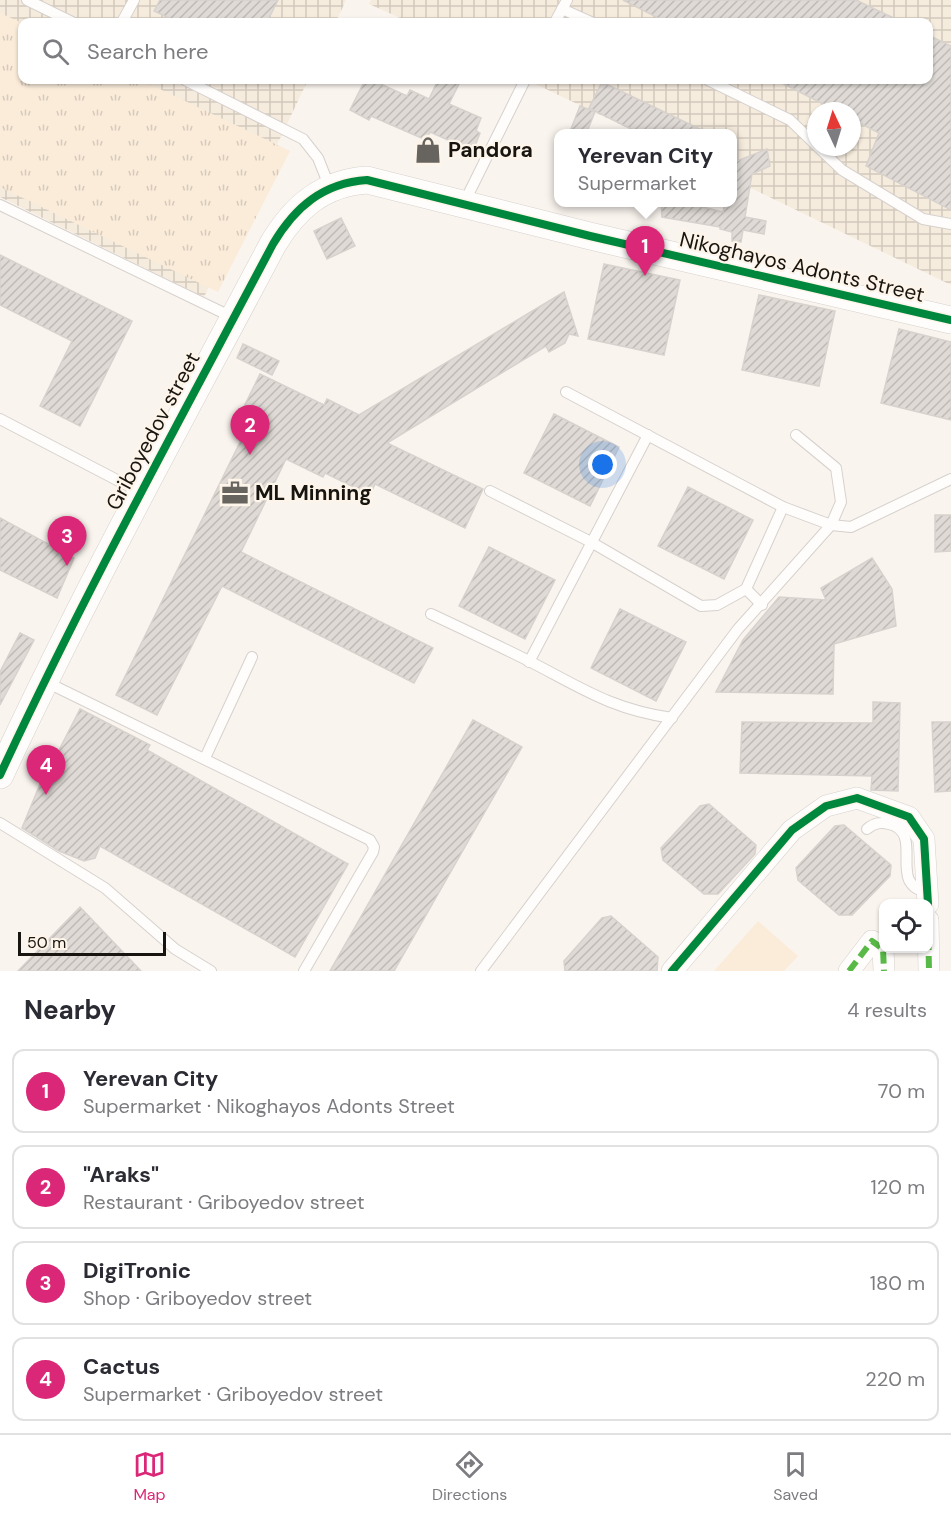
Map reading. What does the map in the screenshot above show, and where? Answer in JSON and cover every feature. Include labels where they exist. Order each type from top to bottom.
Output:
[{"type":"street","name":"Nikoghayos Adonts Street","points":[[328,183],[367,180],[465,200],[951,320]]},
{"type":"street","name":"Griboyedov street","points":[[0,752],[135,490],[230,316],[285,224],[328,183]]},
{"type":"street","name":"Nikoghayos Adonts Street","points":[[592,231],[951,310]]},
{"type":"street","name":"Griboyedov street","points":[[0,775],[135,490]]},
{"type":"street","points":[[672,971],[792,830],[826,806],[857,798],[909,817],[924,839],[928,898]]},
{"type":"street","points":[[849,971],[872,941],[883,949],[884,971]]},
{"type":"street","points":[[929,953],[929,971]]},
{"type":"lane","points":[[27,0],[64,18]]},
{"type":"lane","points":[[125,18],[134,0]]},
{"type":"lane","points":[[557,18],[565,4],[585,18]]},
{"type":"lane","points":[[193,84],[303,139],[318,158],[328,183]]},
{"type":"lane","points":[[465,200],[523,84]]},
{"type":"lane","points":[[716,84],[790,120],[807,136]]},
{"type":"lane","points":[[827,156],[842,170],[923,219],[951,224]]},
{"type":"lane","points":[[0,205],[230,316]]},
{"type":"lane","points":[[566,392],[783,507],[831,525],[851,527],[951,478]]},
{"type":"lane","points":[[0,419],[135,490]]},
{"type":"lane","points":[[529,662],[648,435]]},
{"type":"lane","points":[[481,971],[738,629],[762,605],[831,525],[841,502],[836,468],[796,435]]},
{"type":"lane","points":[[490,491],[591,542],[701,606],[717,605],[746,589],[783,507]]},
{"type":"lane","points":[[746,589],[762,605]]},
{"type":"lane","points":[[431,614],[588,694],[638,713],[672,718]]},
{"type":"lane","points":[[206,758],[252,657]]},
{"type":"lane","points":[[44,681],[206,758],[370,840],[374,847],[304,971]]},
{"type":"lane","points":[[867,829],[880,822],[893,824],[903,833],[907,846],[908,879],[928,898]]},
{"type":"lane","points":[[0,823],[105,888],[167,943],[211,971]]},
{"type":"shaded area","points":[[0,0],[346,0],[338,18],[18,18],[18,84],[306,84],[204,297],[0,197]]},
{"type":"shaded area","points":[[371,0],[951,0],[951,285],[737,181],[737,129],[630,129],[535,84],[933,84],[933,18],[400,18],[369,4]]},
{"type":"green space","points":[[0,13],[18,21],[18,84],[149,84],[290,151],[218,292],[0,187]]},
{"type":"green space","points":[[758,921],[798,956],[784,971],[714,971]]},
{"type":"building","points":[[160,0],[278,0],[269,18],[169,18],[154,11]]},
{"type":"building","points":[[623,0],[856,0],[894,18],[658,18]]},
{"type":"building","points":[[933,37],[951,46],[951,210],[866,166],[879,133],[861,124],[861,102],[819,102],[784,84],[933,84]]},
{"type":"building","points":[[363,84],[381,84],[407,96],[410,90],[429,99],[436,84],[459,84],[449,104],[481,118],[476,131],[480,133],[473,151],[430,132],[426,140],[371,116],[369,120],[350,110]]},
{"type":"building","points":[[601,84],[606,84],[700,129],[631,129],[589,108]]},
{"type":"building","points":[[580,106],[595,112],[588,129],[571,129]]},
{"type":"building","points":[[767,149],[770,166],[752,174],[745,217],[766,221],[764,234],[743,230],[741,242],[732,241],[732,232],[720,229],[720,227],[662,217],[661,207],[703,207],[723,212],[724,207],[737,207],[737,161]]},
{"type":"building","points":[[341,218],[355,246],[327,259],[314,231]]},
{"type":"building","points":[[0,255],[132,321],[80,426],[40,406],[72,341],[0,305]]},
{"type":"building","points":[[604,264],[680,280],[664,355],[588,339]]},
{"type":"building","points":[[564,292],[578,336],[569,334],[565,343],[549,352],[546,346],[387,443],[483,489],[465,528],[375,484],[370,495],[325,473],[323,477],[286,459],[241,552],[433,648],[414,683],[222,586],[157,715],[116,695],[244,434],[233,429],[260,374],[324,405],[327,399],[359,415]]},
{"type":"building","points":[[759,295],[835,311],[819,386],[742,370]]},
{"type":"building","points":[[899,329],[951,342],[951,420],[881,403]]},
{"type":"building","points":[[243,344],[279,361],[272,375],[237,358]]},
{"type":"building","points":[[554,414],[619,447],[590,506],[524,473]]},
{"type":"building","points":[[688,487],[753,520],[724,579],[658,546]]},
{"type":"building","points":[[935,515],[951,515],[951,551],[935,552]]},
{"type":"building","points":[[0,518],[74,558],[57,598],[0,570]]},
{"type":"building","points":[[489,547],[555,580],[525,639],[459,606]]},
{"type":"building","points":[[872,558],[892,589],[896,626],[834,644],[833,694],[716,692],[743,640],[779,597],[826,600],[821,588]]},
{"type":"building","points":[[620,609],[686,642],[656,701],[591,668]]},
{"type":"building","points":[[20,633],[34,640],[0,705],[0,672]]},
{"type":"building","points":[[873,702],[900,703],[898,791],[871,790],[872,776],[740,773],[742,722],[873,723]]},
{"type":"building","points":[[80,709],[150,745],[147,750],[348,864],[295,957],[100,846],[95,858],[84,861],[59,851],[22,828],[52,755],[58,752]]},
{"type":"building","points":[[473,720],[522,747],[394,971],[330,971]]},
{"type":"building","points":[[932,722],[951,722],[951,791],[935,792]]},
{"type":"building","points":[[709,804],[756,845],[755,854],[718,894],[704,894],[663,860],[661,848],[700,806]]},
{"type":"building","points":[[844,825],[891,865],[890,876],[852,915],[839,915],[798,880],[796,868],[835,826]]},
{"type":"building","points":[[80,907],[141,971],[18,971]]},
{"type":"building","points":[[611,916],[658,957],[657,971],[565,971],[564,961],[602,918]]},
{"type":"marked path","points":[[849,971],[872,941],[883,949],[884,971]]},
{"type":"marked path","points":[[929,953],[929,971]]},
{"type":"cycle path","points":[[0,775],[99,574],[273,244],[301,208],[324,192],[351,182],[367,180],[590,236],[951,320]]},
{"type":"cycle path","points":[[672,971],[792,830],[826,806],[857,798],[909,817],[924,839],[928,899]]},
{"type":"place","name":"Pandora","points":[[428,150]]},
{"type":"place","name":"Yerevan City","points":[[645,276]]},
{"type":"place","name":"\"Araks\"","points":[[250,455]]},
{"type":"place","name":"ML Minning","points":[[235,493]]},
{"type":"place","name":"DigiTronic","points":[[67,566]]},
{"type":"place","name":"Cactus","points":[[46,795]]}]
